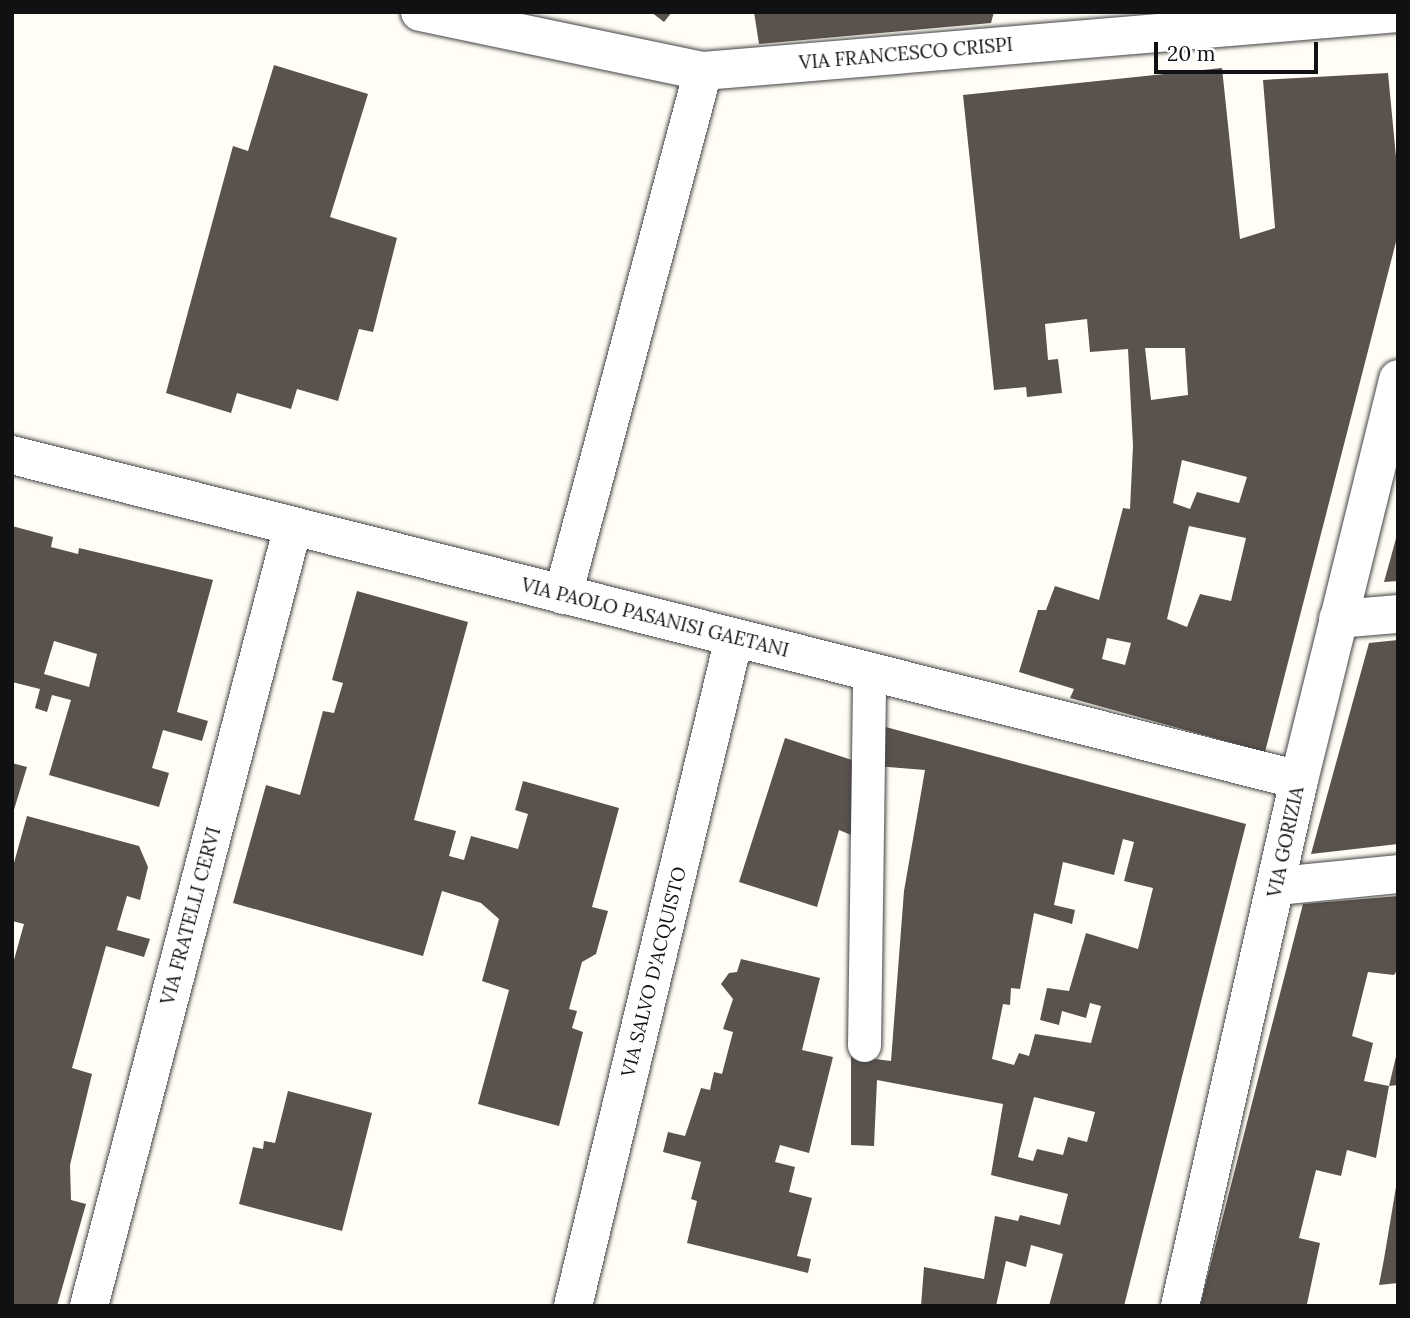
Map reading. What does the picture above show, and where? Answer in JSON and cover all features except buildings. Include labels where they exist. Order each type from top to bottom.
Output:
[{"type":"street","name":"VIA FRANCESCO CRISPI","points":[[428,13],[703,71],[1031,28],[1398,13]]},
{"type":"street","points":[[563,595],[703,71]]},
{"type":"street","name":"VIA GORIZIA","points":[[1180,1306],[1278,886],[1299,780],[1398,379]]},
{"type":"street","name":"VIA PAOLO PASANISI GAETANI","points":[[12,455],[1299,780]]},
{"type":"street","name":"VIA FRATELLI CERVI","points":[[89,1306],[293,526]]},
{"type":"street","points":[[1338,619],[1398,614]]},
{"type":"street","name":"VIA SALVO D'ACQUISTO","points":[[573,1306],[734,638]]},
{"type":"street","points":[[1278,886],[1398,874]]},
{"type":"lane","points":[[864,1045],[869,672]]}]
